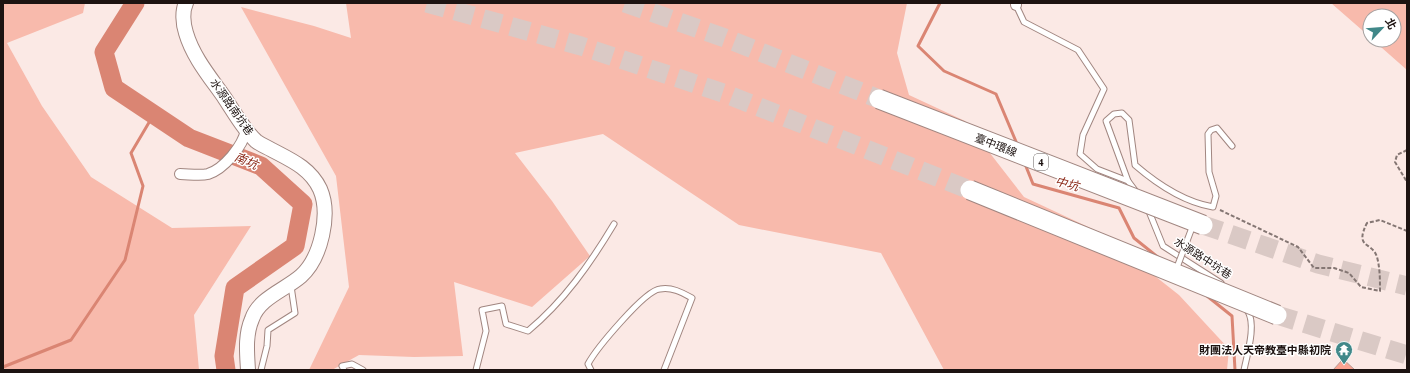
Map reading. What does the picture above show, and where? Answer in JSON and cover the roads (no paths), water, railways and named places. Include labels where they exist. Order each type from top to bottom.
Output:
[{"type":"highway","name":"臺中環線","points":[[879,99],[1198,224]]},
{"type":"highway","points":[[970,190],[1277,315]]},
{"type":"street","name":"水源路南坑巷","points":[[186,3],[184,19],[186,32],[196,56],[245,134],[305,168],[320,189],[325,220],[322,236],[314,258],[301,276],[260,305],[252,319],[247,341],[248,370]]},
{"type":"street","points":[[180,174],[208,174],[224,164],[245,134]]},
{"type":"lane","points":[[1016,4],[1024,22],[1078,50],[1104,89],[1083,135],[1080,154],[1097,169],[1128,181]]},
{"type":"lane","points":[[1128,181],[1106,122],[1114,114],[1122,113],[1129,120],[1135,165],[1156,183],[1200,204],[1213,207],[1216,196],[1209,172],[1208,134],[1211,130],[1217,128],[1232,146]]},
{"type":"lane","name":"水源路中坑巷","points":[[1128,181],[1147,206],[1163,246],[1233,291],[1250,314],[1251,337],[1244,370]]},
{"type":"lane","points":[[476,370],[486,332],[482,310],[502,306],[506,324],[528,331],[550,313],[590,265],[614,224]]},
{"type":"lane","points":[[1174,273],[1198,224]]},
{"type":"lane","points":[[261,370],[267,346],[268,330],[295,313],[290,283]]},
{"type":"lane","points":[[591,370],[588,364],[595,351],[645,296],[658,289],[674,289],[692,298],[664,370]]},
{"type":"lane","points":[[344,370],[342,366],[352,364],[364,370]]},
{"type":"waterway","name":"南坑","points":[[135,3],[104,52],[114,88],[189,138],[261,166],[303,204],[295,246],[235,288],[224,356],[226,370]]},
{"type":"waterway","name":"中坑","points":[[940,3],[918,46],[944,71],[996,94],[1017,144]]},
{"type":"waterway","points":[[3,367],[71,340],[125,260],[143,186],[131,153],[154,114]]},
{"type":"waterway","name":"中坑","points":[[1025,164],[1033,184],[1119,208],[1134,238],[1159,258]]},
{"type":"waterway","name":"中坑","points":[[1207,296],[1232,316],[1235,370]]},
{"type":"tunnel","points":[[427,3],[581,46],[726,94],[970,190]]},
{"type":"tunnel","points":[[625,3],[725,38],[879,99]]},
{"type":"tunnel","points":[[1203,225],[1318,264],[1407,286]]},
{"type":"tunnel","points":[[1277,315],[1407,355]]},
{"type":"place","name":"財團法人天帝教臺中縣初院","points":[[1344,365]]}]
